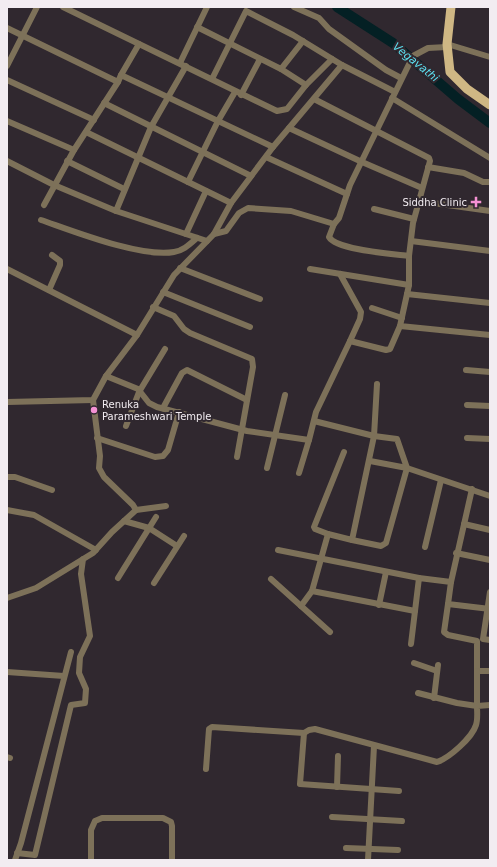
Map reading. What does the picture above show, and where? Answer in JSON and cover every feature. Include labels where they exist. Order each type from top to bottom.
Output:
[{"type":"main road","points":[[451,7],[447,46],[450,72],[467,88],[490,105]]},
{"type":"street","points":[[7,66],[37,7]]},
{"type":"street","points":[[63,7],[212,78],[238,93],[277,111],[287,109],[306,85],[332,59]]},
{"type":"street","points":[[180,63],[207,7]]},
{"type":"street","points":[[239,7],[303,41],[394,95],[490,158]]},
{"type":"street","points":[[294,7],[319,18],[329,28],[386,70],[402,76]]},
{"type":"street","points":[[212,78],[246,11]]},
{"type":"street","points":[[7,28],[118,82]]},
{"type":"street","points":[[197,28],[229,42],[282,69],[306,85]]},
{"type":"street","points":[[282,69],[303,41]]},
{"type":"street","points":[[44,205],[74,150],[118,82],[139,44]]},
{"type":"street","points":[[409,256],[355,249],[336,242],[329,237],[334,224],[339,218],[347,194],[376,131],[413,56],[428,48],[447,46],[490,57]]},
{"type":"street","points":[[188,182],[218,121],[260,59]]},
{"type":"street","points":[[136,510],[133,505],[104,477],[99,468],[93,400],[106,376],[137,335],[153,307],[180,268],[214,234],[231,203],[272,147],[314,100],[342,65]]},
{"type":"street","points":[[116,211],[137,157],[151,127],[186,66]]},
{"type":"street","points":[[121,75],[272,147]]},
{"type":"street","points":[[7,80],[94,120]]},
{"type":"street","points":[[314,100],[426,155],[430,161],[414,219],[409,256],[409,285],[402,318],[390,349],[386,350],[350,341]]},
{"type":"street","points":[[104,103],[251,176]]},
{"type":"street","points":[[7,121],[74,150]]},
{"type":"street","points":[[289,128],[422,188]]},
{"type":"street","points":[[86,132],[231,203]]},
{"type":"street","points":[[266,157],[347,194]]},
{"type":"street","points":[[7,161],[54,185],[116,211],[207,241]]},
{"type":"street","points":[[68,161],[124,189]]},
{"type":"street","points":[[428,167],[464,173],[483,182],[490,182]]},
{"type":"street","points":[[186,234],[206,191]]},
{"type":"street","points":[[419,201],[490,211]]},
{"type":"street","points":[[214,234],[226,231],[239,212],[248,208],[291,211],[334,224]]},
{"type":"street","points":[[374,209],[414,219]]},
{"type":"street","points":[[41,220],[93,238],[151,253],[175,252],[182,250],[197,238]]},
{"type":"street","points":[[411,241],[490,251]]},
{"type":"street","points":[[49,290],[60,265],[56,257],[52,255]]},
{"type":"street","points":[[180,268],[260,300]]},
{"type":"street","points":[[7,269],[137,335]]},
{"type":"street","points":[[310,269],[409,285]]},
{"type":"street","points":[[299,473],[314,421],[326,389],[360,319],[361,312],[340,274]]},
{"type":"street","points":[[163,292],[250,327]]},
{"type":"street","points":[[407,294],[490,303]]},
{"type":"street","points":[[153,307],[174,316],[184,329],[190,333],[252,359],[253,366],[237,457]]},
{"type":"street","points":[[372,308],[402,318]]},
{"type":"street","points":[[400,326],[490,335]]},
{"type":"street","points":[[126,426],[139,392],[165,349]]},
{"type":"street","points":[[163,408],[182,373],[187,370],[247,400]]},
{"type":"street","points":[[466,370],[490,372]]},
{"type":"street","points":[[106,376],[138,389],[149,403],[163,408],[242,430],[309,440]]},
{"type":"street","points":[[352,540],[370,461],[374,436],[377,384]]},
{"type":"street","points":[[267,468],[286,395]]},
{"type":"street","points":[[7,402],[93,400]]},
{"type":"street","points":[[468,405],[490,406]]},
{"type":"street","points":[[97,438],[155,456],[163,456],[168,450],[179,412]]},
{"type":"street","points":[[314,421],[374,436],[397,439],[407,468],[386,543],[381,546],[328,534],[315,529],[314,527],[344,452]]},
{"type":"street","points":[[467,438],[490,439]]},
{"type":"street","points":[[370,461],[407,468],[490,496]]},
{"type":"street","points":[[7,477],[15,477],[52,490]]},
{"type":"street","points":[[425,547],[441,480]]},
{"type":"street","points":[[472,489],[456,553],[444,632],[446,634],[480,640],[490,640]]},
{"type":"street","points":[[7,598],[36,588],[83,559],[96,550],[136,510],[166,506]]},
{"type":"street","points":[[7,510],[34,515],[96,550]]},
{"type":"street","points":[[118,578],[156,517]]},
{"type":"street","points":[[124,521],[149,528],[177,546]]},
{"type":"street","points":[[464,524],[490,530]]},
{"type":"street","points":[[301,606],[312,590],[328,534]]},
{"type":"street","points":[[154,583],[184,536]]},
{"type":"street","points":[[278,550],[386,572],[451,582]]},
{"type":"street","points":[[456,553],[490,560]]},
{"type":"street","points":[[17,853],[35,855],[71,705],[85,703],[86,689],[79,673],[80,657],[90,636],[82,574],[83,559]]},
{"type":"street","points":[[379,605],[386,572]]},
{"type":"street","points":[[411,644],[419,578]]},
{"type":"street","points":[[271,579],[330,632]]},
{"type":"street","points":[[312,590],[379,605],[415,611]]},
{"type":"street","points":[[206,769],[209,729],[212,727],[304,733],[315,729],[437,762],[445,759],[453,753],[474,729],[477,720],[477,652],[489,609],[490,592]]},
{"type":"street","points":[[448,604],[489,609]]},
{"type":"street","points":[[15,860],[71,652]]},
{"type":"street","points":[[414,664],[437,668],[434,698]]},
{"type":"street","points":[[477,668],[490,671]]},
{"type":"street","points":[[7,672],[64,676]]},
{"type":"street","points":[[418,694],[476,706],[490,705]]},
{"type":"street","points":[[304,733],[300,784],[399,791]]},
{"type":"street","points":[[368,860],[374,746]]},
{"type":"street","points":[[337,787],[338,756]]},
{"type":"street","points":[[332,816],[402,821]]},
{"type":"street","points":[[91,860],[91,830],[95,821],[102,818],[163,818],[171,822],[172,860]]},
{"type":"street","points":[[346,848],[398,850]]},
{"type":"waterway","name":"Vegavathi","points":[[337,7],[393,43],[458,99],[490,123]]},
{"type":"place","name":"Siddha Clinic","points":[[476,202]]},
{"type":"place","name":"Renuka Parameshwari Temple","points":[[94,410]]}]
